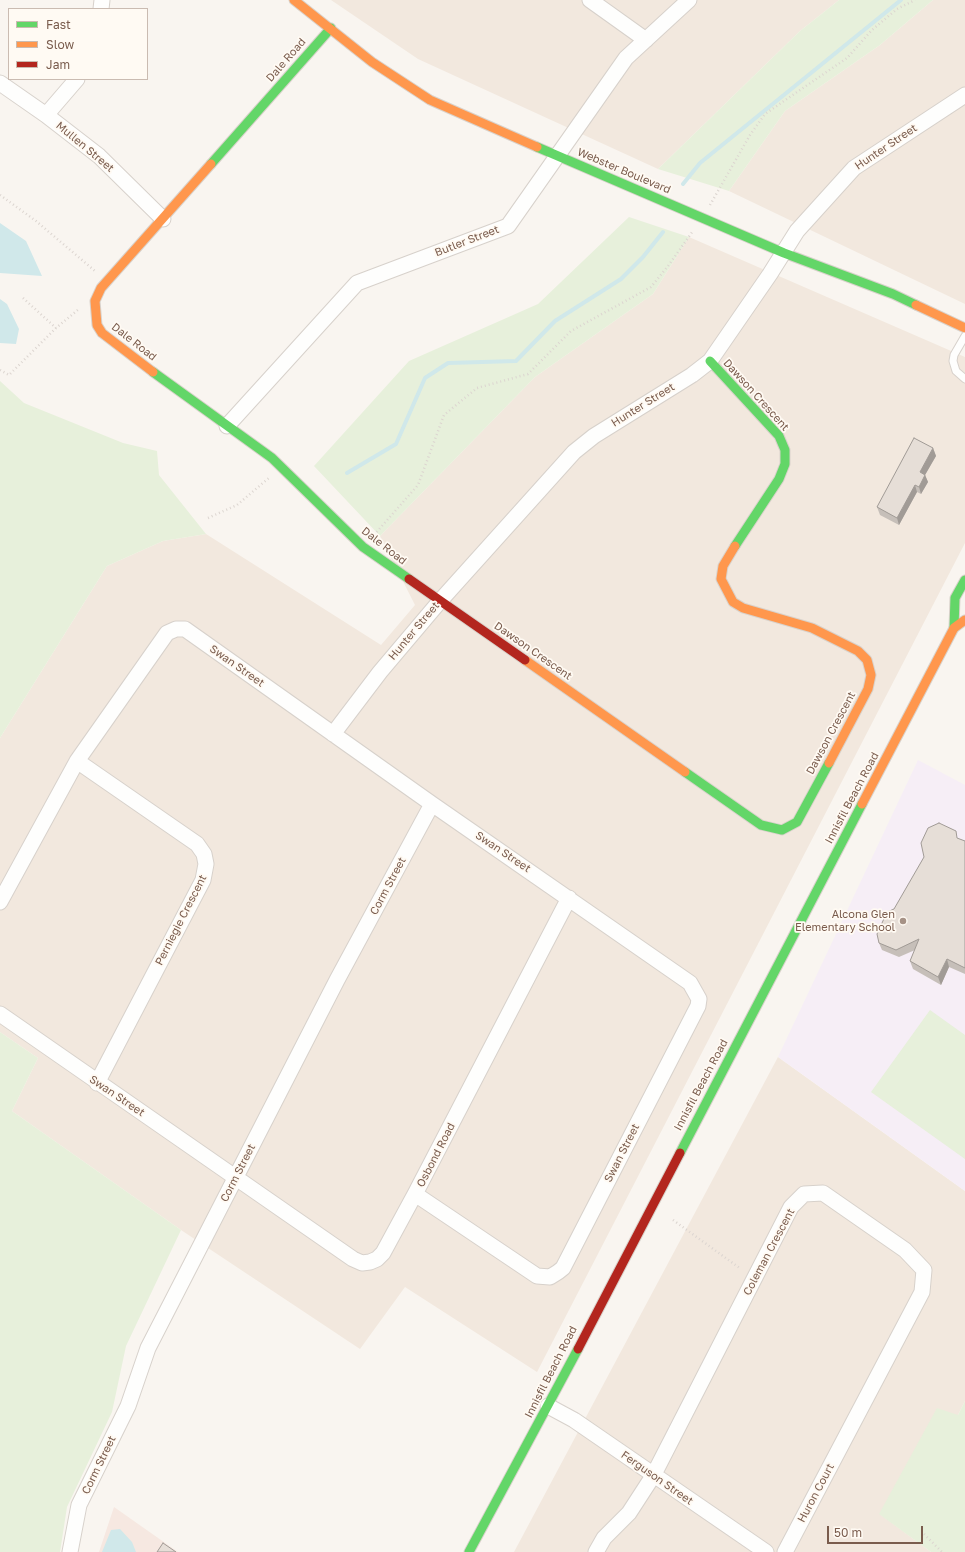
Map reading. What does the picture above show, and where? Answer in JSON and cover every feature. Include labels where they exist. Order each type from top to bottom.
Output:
[{"type":"street","name":"Webster Boulevard","points":[[294,0],[372,62],[430,100],[475,122],[784,253],[892,294],[965,328]]},
{"type":"street","points":[[590,0],[646,40]]},
{"type":"street","name":"Butler Street","points":[[227,426],[357,283],[508,226],[626,58],[688,0]]},
{"type":"street","name":"Dale Road","points":[[331,28],[101,288],[95,301],[97,325],[102,333],[118,346],[272,458],[363,547],[440,601]]},
{"type":"street","points":[[46,115],[76,80]]},
{"type":"street","name":"Mullen Street","points":[[0,83],[46,115],[99,156],[163,219]]},
{"type":"street","name":"Hunter Street","points":[[333,734],[380,672],[440,601],[574,452],[594,436],[692,375],[710,361],[784,253],[797,231],[854,168],[964,96]]},
{"type":"street","name":"Dawson Crescent","points":[[440,601],[761,825],[782,830],[798,822],[868,690],[871,676],[866,660],[858,651],[812,628],[743,608],[733,602],[726,591],[721,579],[723,566],[744,530],[779,479],[786,464],[785,450],[780,436],[710,361]]},
{"type":"street","name":"Innisfil Beach Road","points":[[469,1552],[548,1406],[954,628],[955,598],[965,580]]},
{"type":"street","name":"Innisfil Beach Road","points":[[954,628],[965,620]]},
{"type":"street","name":"Swan Street","points":[[0,902],[77,761],[167,633],[185,629],[432,804],[690,983],[699,999],[698,1006],[563,1268],[550,1277],[537,1276],[415,1194]]},
{"type":"street","name":"Perniegie Crescent","points":[[77,761],[197,844],[204,854],[206,864],[203,880],[98,1083]]},
{"type":"street","name":"Corm Street","points":[[70,1552],[79,1505],[128,1406],[148,1348],[337,980],[432,804]]},
{"type":"street","name":"Osbond Road","points":[[236,1177],[353,1259],[362,1263],[373,1261],[382,1254],[415,1194],[569,898]]},
{"type":"street","name":"Swan Street","points":[[0,1014],[236,1177]]},
{"type":"street","name":"Coleman Crescent","points":[[596,1552],[604,1538],[629,1513],[652,1476],[791,1207],[804,1194],[823,1193],[905,1250],[924,1270],[922,1292],[847,1433]]},
{"type":"street","name":"Ferguson Street","points":[[548,1406],[574,1420],[652,1476],[766,1552]]},
{"type":"street","name":"Huron Court","points":[[785,1552],[847,1433]]},
{"type":"lane","points":[[965,336],[954,356],[953,361],[956,371],[965,379]]},
{"type":"path","points":[[363,547],[418,485],[444,415],[477,388],[528,374],[571,331],[650,287],[668,266],[702,218],[750,135],[765,114],[847,58],[872,30],[897,9],[915,0]]},
{"type":"path","points":[[0,195],[36,221],[96,272]]},
{"type":"path","points":[[23,298],[56,328]]},
{"type":"path","points":[[0,370],[9,375],[56,328],[80,309]]},
{"type":"path","points":[[208,518],[237,505],[281,468]]},
{"type":"path","points":[[673,1220],[741,1268]]},
{"type":"path","points":[[924,1534],[942,1552]]},
{"type":"shaded area","points":[[331,0],[839,0],[800,31],[658,169],[418,59]]},
{"type":"shaded area","points":[[933,0],[965,0],[965,304],[729,191],[785,111],[880,45]]},
{"type":"shaded area","points":[[689,237],[965,357],[965,543],[537,1372],[405,1287],[360,1349],[181,1230],[12,1111],[38,1058],[0,1032],[0,738],[107,566],[163,541],[206,534],[381,645],[415,605],[380,536],[535,377],[653,294]]},
{"type":"shaded area","name":"Alcona Glen Elementary School","points":[[918,760],[965,785],[965,1191],[778,1057]]},
{"type":"shaded area","points":[[778,1057],[965,1191],[965,1401],[958,1415],[880,1514],[931,1552],[514,1552]]},
{"type":"shaded area","points":[[114,1507],[178,1552],[99,1552]]},
{"type":"green space","points":[[839,0],[933,0],[880,45],[785,111],[729,191],[658,169],[800,31]]},
{"type":"green space","points":[[629,217],[689,237],[653,294],[535,377],[380,536],[314,466],[409,361],[538,304]]},
{"type":"green space","points":[[0,381],[24,403],[123,443],[157,451],[159,475],[206,534],[163,541],[107,566],[0,738]]},
{"type":"green space","points":[[930,1010],[965,1035],[965,1159],[871,1092]]},
{"type":"green space","points":[[0,1032],[38,1058],[12,1111],[181,1230],[126,1346],[112,1412],[67,1507],[60,1552],[0,1552]]},
{"type":"green space","points":[[965,1401],[965,1552],[931,1552],[879,1514],[937,1408],[958,1415]]},
{"type":"water","points":[[0,223],[26,241],[42,276],[0,273]]},
{"type":"water","points":[[0,299],[7,304],[19,329],[16,344],[0,343]]},
{"type":"water","points":[[120,1529],[132,1542],[136,1552],[102,1552],[111,1530]]},
{"type":"building","points":[[914,438],[933,448],[920,472],[925,475],[919,487],[915,485],[897,518],[877,507]]},
{"type":"building","points":[[939,823],[956,831],[957,838],[965,841],[965,968],[947,959],[938,977],[910,961],[919,939],[896,950],[879,943],[877,934],[887,912],[894,909],[924,857],[921,843],[928,828]]},
{"type":"building","points":[[163,1543],[176,1552],[157,1552]]},
{"type":"waterway","points":[[683,184],[700,163],[901,0]]},
{"type":"waterway","points":[[347,473],[396,444],[425,378],[448,363],[516,361],[555,321],[621,279],[643,257],[663,232]]},
{"type":"traffic: fast","points":[[211,164],[331,28]]},
{"type":"traffic: fast","points":[[537,147],[784,253],[893,294],[916,305]]},
{"type":"traffic: fast","points":[[710,361],[779,436],[785,450],[785,464],[779,479],[735,546]]},
{"type":"traffic: fast","points":[[153,372],[272,458],[363,547],[409,579]]},
{"type":"traffic: fast","points":[[954,628],[955,598],[965,580]]},
{"type":"traffic: fast","points":[[685,772],[761,825],[782,830],[797,822],[829,763]]},
{"type":"traffic: fast","points":[[680,1153],[862,804]]},
{"type":"traffic: fast","points":[[469,1552],[578,1349]]},
{"type":"traffic: slow","points":[[294,0],[372,62],[430,100],[537,147]]},
{"type":"traffic: slow","points":[[153,372],[102,333],[97,325],[95,301],[101,288],[211,164]]},
{"type":"traffic: slow","points":[[916,305],[965,328]]},
{"type":"traffic: slow","points":[[735,546],[723,566],[721,579],[733,602],[743,608],[812,628],[858,651],[867,660],[871,675],[868,689],[829,763]]},
{"type":"traffic: slow","points":[[862,804],[954,628],[965,620]]},
{"type":"traffic: slow","points":[[525,660],[685,772]]},
{"type":"traffic: jam","points":[[409,579],[525,660]]},
{"type":"traffic: jam","points":[[578,1349],[680,1153]]},
{"type":"place","name":"Alcona Glen Elementary School","points":[[903,921]]}]
